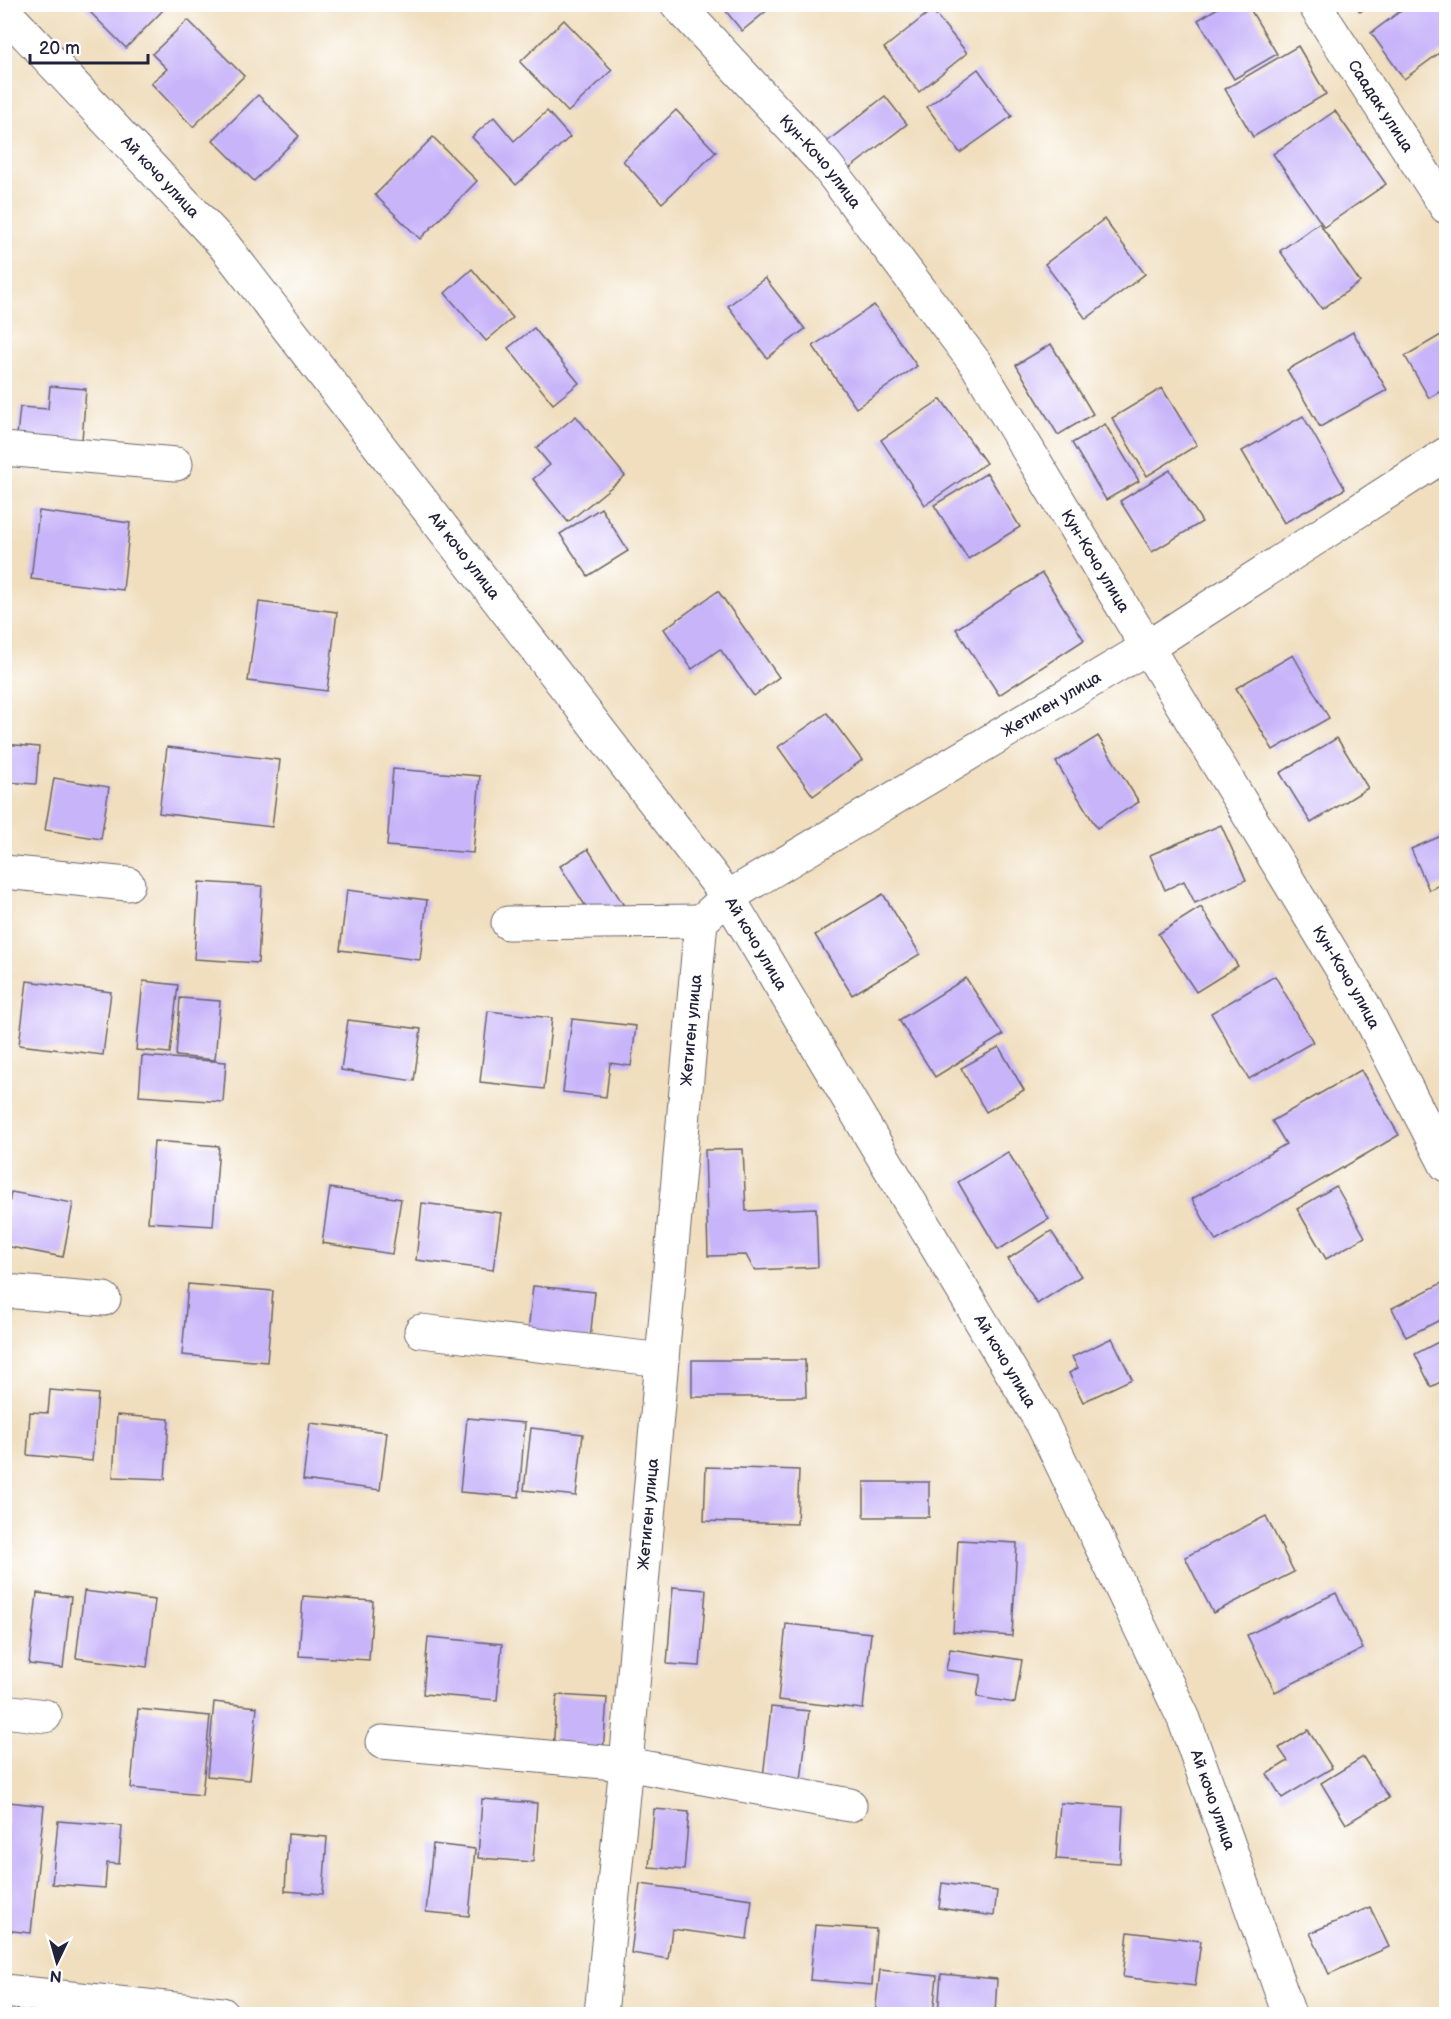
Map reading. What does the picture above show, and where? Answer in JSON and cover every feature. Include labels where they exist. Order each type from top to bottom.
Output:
[{"type":"street","name":"Кун-Кочо улица","points":[[677,4],[826,165],[976,364],[1364,1004],[1446,1165]]},
{"type":"street","name":"Саадак улица","points":[[1314,4],[1446,207]]},
{"type":"street","name":"Ай кочо улица","points":[[4,11],[224,244],[728,897],[1043,1425],[1184,1719],[1289,2014]]},
{"type":"street","points":[[4,449],[176,464]]},
{"type":"street","name":"Жетиген улица","points":[[601,2014],[626,1764],[701,921],[728,897],[1148,647],[1446,454]]},
{"type":"street","points":[[4,872],[128,884]]},
{"type":"street","points":[[508,923],[701,921]]},
{"type":"street","points":[[4,1291],[104,1299]]},
{"type":"street","points":[[420,1331],[662,1360]]},
{"type":"street","points":[[4,1711],[45,1716]]},
{"type":"street","points":[[382,1742],[626,1764],[850,1805]]},
{"type":"street","points":[[4,1991],[222,2014]]},
{"type":"building","points":[[82,4],[169,4],[126,48]]},
{"type":"building","points":[[720,4],[775,4],[742,31]]},
{"type":"building","points":[[1224,4],[1247,4],[1277,54],[1234,79],[1198,20]]},
{"type":"building","points":[[1355,4],[1371,4],[1360,12]]},
{"type":"building","points":[[1410,4],[1438,4],[1446,16],[1446,48],[1404,79],[1371,33]]},
{"type":"building","points":[[932,10],[967,53],[919,92],[884,48]]},
{"type":"building","points":[[188,20],[244,76],[193,127],[151,83],[167,69],[152,54]]},
{"type":"building","points":[[564,20],[612,70],[568,112],[520,62]]},
{"type":"building","points":[[1298,46],[1326,94],[1253,137],[1225,89]]},
{"type":"building","points":[[978,69],[1012,116],[960,153],[927,107]]},
{"type":"building","points":[[258,95],[299,136],[254,181],[213,140]]},
{"type":"building","points":[[885,96],[907,124],[845,172],[824,144]]},
{"type":"building","points":[[676,110],[716,152],[662,203],[623,161]]},
{"type":"building","points":[[547,111],[570,137],[516,185],[472,137],[494,117],[514,141]]},
{"type":"building","points":[[1335,111],[1386,184],[1324,227],[1273,154]]},
{"type":"building","points":[[433,137],[477,181],[420,239],[375,195]]},
{"type":"building","points":[[1104,219],[1145,274],[1086,319],[1045,264]]},
{"type":"building","points":[[1319,223],[1360,282],[1322,309],[1280,251]]},
{"type":"building","points":[[472,269],[513,318],[486,341],[445,293]]},
{"type":"building","points":[[765,278],[805,329],[767,358],[728,306]]},
{"type":"building","points":[[874,305],[917,366],[856,408],[813,346]]},
{"type":"building","points":[[534,328],[579,383],[553,404],[508,348]]},
{"type":"building","points":[[1353,332],[1387,390],[1320,427],[1287,370]]},
{"type":"building","points":[[1446,332],[1446,388],[1429,398],[1405,356]]},
{"type":"building","points":[[1051,344],[1093,414],[1058,435],[1016,365]]},
{"type":"building","points":[[50,386],[86,389],[82,440],[17,435],[20,407],[48,409]]},
{"type":"building","points":[[1162,388],[1197,445],[1147,476],[1112,418]]},
{"type":"building","points":[[941,399],[986,463],[925,505],[881,440]]},
{"type":"building","points":[[576,416],[625,476],[568,522],[533,479],[550,465],[536,448]]},
{"type":"building","points":[[1303,416],[1345,489],[1284,523],[1242,451]]},
{"type":"building","points":[[1105,424],[1139,481],[1106,500],[1072,443]]},
{"type":"building","points":[[1170,470],[1202,522],[1152,552],[1120,501]]},
{"type":"building","points":[[987,473],[1020,527],[968,559],[934,505]]},
{"type":"building","points":[[601,508],[628,551],[588,576],[560,534]]},
{"type":"building","points":[[39,511],[130,523],[123,590],[31,579]]},
{"type":"building","points":[[1042,573],[1084,640],[999,695],[956,629]]},
{"type":"building","points":[[718,591],[779,677],[754,696],[720,649],[692,669],[664,629]]},
{"type":"building","points":[[259,602],[337,612],[327,691],[248,681]]},
{"type":"building","points":[[1293,655],[1329,718],[1273,750],[1236,688]]},
{"type":"building","points":[[827,713],[862,760],[813,796],[778,747]]},
{"type":"building","points":[[1098,736],[1139,802],[1097,828],[1056,762]]},
{"type":"building","points":[[1337,738],[1368,788],[1311,823],[1280,773]]},
{"type":"building","points":[[4,744],[39,747],[36,784],[4,782]]},
{"type":"building","points":[[167,747],[280,760],[272,827],[159,813]]},
{"type":"building","points":[[393,769],[480,776],[473,853],[387,846]]},
{"type":"building","points":[[54,778],[109,787],[101,839],[45,830]]},
{"type":"building","points":[[1221,825],[1246,880],[1195,903],[1184,881],[1165,890],[1150,855]]},
{"type":"building","points":[[1446,834],[1446,882],[1429,890],[1411,849]]},
{"type":"building","points":[[588,849],[630,915],[602,932],[560,866]]},
{"type":"building","points":[[199,882],[262,886],[258,963],[194,959]]},
{"type":"building","points":[[347,890],[427,900],[420,960],[340,950]]},
{"type":"building","points":[[883,894],[920,954],[852,995],[815,935]]},
{"type":"building","points":[[1201,907],[1238,966],[1196,992],[1158,934]]},
{"type":"building","points":[[1275,976],[1313,1042],[1249,1079],[1211,1013]]},
{"type":"building","points":[[966,978],[1003,1035],[935,1077],[899,1020]]},
{"type":"building","points":[[27,981],[111,992],[103,1055],[19,1045]]},
{"type":"building","points":[[143,981],[178,985],[170,1053],[136,1050]]},
{"type":"building","points":[[180,998],[220,1001],[215,1060],[176,1056]]},
{"type":"building","points":[[488,1011],[552,1018],[544,1089],[480,1082]]},
{"type":"building","points":[[572,1019],[636,1026],[631,1066],[610,1063],[606,1097],[563,1092]]},
{"type":"building","points":[[348,1020],[421,1029],[414,1081],[341,1070]]},
{"type":"building","points":[[999,1047],[1024,1090],[986,1112],[961,1068]]},
{"type":"building","points":[[142,1056],[226,1062],[223,1102],[139,1096]]},
{"type":"building","points":[[1361,1070],[1399,1135],[1216,1241],[1192,1199],[1286,1144],[1272,1121]]},
{"type":"building","points":[[154,1141],[219,1146],[213,1226],[148,1222]]},
{"type":"building","points":[[743,1149],[746,1211],[816,1208],[818,1267],[754,1270],[746,1255],[708,1256],[705,1150]]},
{"type":"building","points":[[1008,1152],[1049,1219],[998,1250],[958,1182]]},
{"type":"building","points":[[1336,1186],[1365,1237],[1326,1259],[1297,1209]]},
{"type":"building","points":[[330,1188],[401,1199],[392,1254],[322,1243]]},
{"type":"building","points":[[11,1192],[73,1203],[63,1257],[5,1246],[5,1227]]},
{"type":"building","points":[[422,1203],[501,1213],[493,1270],[416,1260]]},
{"type":"building","points":[[1051,1231],[1081,1276],[1037,1304],[1008,1259]]},
{"type":"building","points":[[1446,1281],[1446,1317],[1406,1337],[1392,1308]]},
{"type":"building","points":[[188,1284],[273,1291],[267,1362],[182,1355]]},
{"type":"building","points":[[533,1286],[595,1292],[589,1349],[527,1342]]},
{"type":"building","points":[[1112,1338],[1132,1379],[1083,1402],[1069,1373],[1078,1368],[1072,1357]]},
{"type":"building","points":[[1446,1338],[1446,1379],[1431,1387],[1415,1354]]},
{"type":"building","points":[[692,1360],[805,1360],[806,1397],[692,1397]]},
{"type":"building","points":[[50,1390],[98,1394],[92,1461],[27,1455],[30,1412],[48,1413]]},
{"type":"building","points":[[117,1415],[169,1419],[165,1479],[113,1477]]},
{"type":"building","points":[[467,1418],[525,1423],[519,1497],[460,1492]]},
{"type":"building","points":[[310,1423],[387,1432],[380,1490],[303,1480]]},
{"type":"building","points":[[531,1428],[583,1434],[576,1496],[524,1490]]},
{"type":"building","points":[[706,1467],[799,1470],[797,1524],[704,1521]]},
{"type":"building","points":[[864,1482],[929,1482],[929,1517],[864,1517]]},
{"type":"building","points":[[1266,1516],[1294,1572],[1213,1613],[1185,1557]]},
{"type":"building","points":[[958,1540],[1017,1543],[1012,1636],[953,1632]]},
{"type":"building","points":[[673,1587],[706,1590],[700,1666],[667,1664]]},
{"type":"building","points":[[84,1591],[155,1600],[147,1667],[76,1658]]},
{"type":"building","points":[[37,1593],[71,1597],[63,1668],[29,1664]]},
{"type":"building","points":[[1336,1593],[1363,1649],[1275,1692],[1247,1635]]},
{"type":"building","points":[[303,1596],[373,1601],[369,1660],[299,1656]]},
{"type":"building","points":[[786,1624],[871,1633],[863,1709],[778,1700]]},
{"type":"building","points":[[428,1637],[502,1644],[497,1700],[423,1694]]},
{"type":"building","points":[[950,1649],[1022,1660],[1015,1703],[977,1697],[981,1675],[946,1670]]},
{"type":"building","points":[[557,1695],[607,1698],[603,1753],[553,1749]]},
{"type":"building","points":[[214,1702],[257,1707],[250,1780],[207,1776]]},
{"type":"building","points":[[771,1707],[809,1711],[800,1790],[762,1786]]},
{"type":"building","points":[[138,1709],[210,1716],[202,1795],[131,1788]]},
{"type":"building","points":[[1308,1730],[1332,1768],[1282,1798],[1267,1774],[1288,1761],[1279,1748]]},
{"type":"building","points":[[1363,1757],[1389,1798],[1346,1824],[1321,1783]]},
{"type":"building","points":[[482,1799],[537,1803],[533,1862],[478,1858]]},
{"type":"building","points":[[9,1802],[44,1806],[31,1933],[4,1930],[4,1851]]},
{"type":"building","points":[[1060,1803],[1123,1807],[1120,1863],[1056,1859]]},
{"type":"building","points":[[654,1809],[689,1812],[684,1870],[649,1867]]},
{"type":"building","points":[[58,1821],[122,1826],[119,1864],[107,1863],[105,1888],[52,1884]]},
{"type":"building","points":[[288,1834],[327,1837],[323,1894],[285,1891]]},
{"type":"building","points":[[433,1844],[475,1849],[469,1916],[426,1912]]},
{"type":"building","points":[[942,1883],[997,1891],[994,1916],[939,1908]]},
{"type":"building","points":[[640,1884],[752,1899],[747,1939],[672,1929],[668,1959],[631,1953]]},
{"type":"building","points":[[1370,1907],[1389,1947],[1329,1974],[1310,1933]]},
{"type":"building","points":[[815,1925],[876,1929],[872,1985],[810,1980]]},
{"type":"building","points":[[1128,1932],[1201,1941],[1195,1986],[1123,1977]]},
{"type":"building","points":[[880,1970],[937,1976],[933,2014],[875,2014]]},
{"type":"building","points":[[941,1974],[997,1979],[995,2014],[938,2014]]}]
